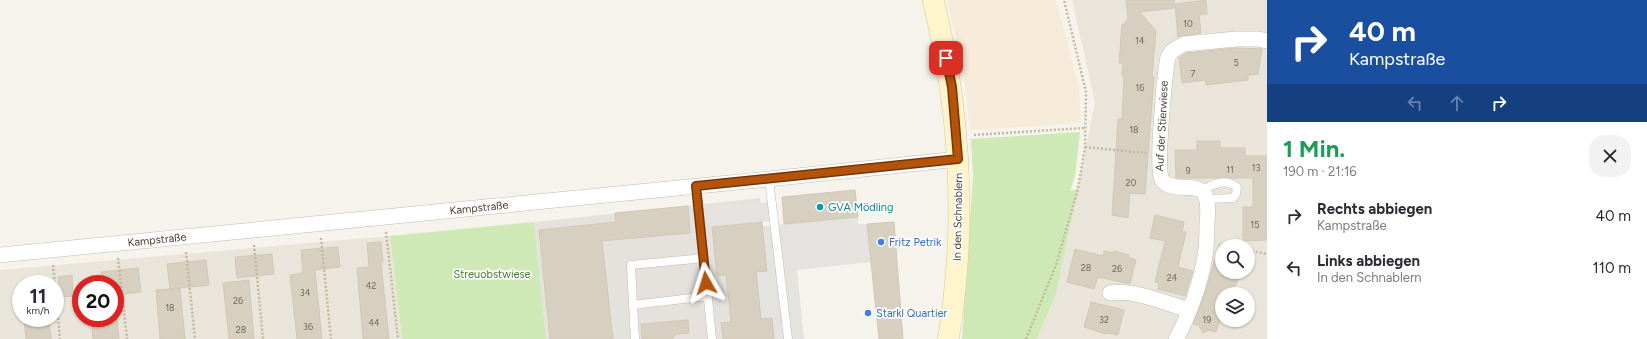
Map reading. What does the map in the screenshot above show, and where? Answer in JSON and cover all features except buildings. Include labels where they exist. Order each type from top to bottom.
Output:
[{"type":"street","name":"In den Schnablern","points":[[934,0],[952,87],[957,134],[960,213],[952,320],[948,339]]},
{"type":"street","name":"Auf der Stierwiese","points":[[1176,339],[1189,310],[1206,255],[1208,216],[1204,195],[1197,189],[1171,186],[1162,181],[1159,170],[1159,154],[1166,65],[1172,51],[1184,44],[1236,39],[1258,39],[1267,41]]},
{"type":"street","name":"Kampstraße","points":[[0,255],[252,231],[958,159]]},
{"type":"street","points":[[1110,293],[1119,291],[1130,292],[1189,310]]},
{"type":"lane","points":[[769,179],[788,339]]},
{"type":"lane","points":[[696,186],[712,339]]},
{"type":"lane","points":[[635,339],[631,265],[704,258]]},
{"type":"lane","points":[[632,304],[708,296]]},
{"type":"path","points":[[1026,339],[1056,265],[1078,189],[1084,147],[1086,92],[1064,0]]},
{"type":"path","points":[[957,134],[970,135],[1085,128]]},
{"type":"path","points":[[1084,147],[1159,154]]},
{"type":"path","points":[[385,217],[398,339]]},
{"type":"path","points":[[319,224],[331,339]]},
{"type":"path","points":[[252,231],[263,339]]},
{"type":"path","points":[[185,237],[196,339]]},
{"type":"path","points":[[117,244],[127,339]]},
{"type":"path","points":[[51,250],[54,275]]},
{"type":"path","points":[[1255,251],[1267,254]]},
{"type":"path","points":[[59,327],[60,339]]},
{"type":"shaded area","points":[[947,0],[1056,0],[1079,87],[1081,123],[970,130],[963,66]]},
{"type":"shaded area","points":[[1072,0],[1267,0],[1267,339],[1037,339],[1056,294],[1095,102]]},
{"type":"shaded area","points":[[760,198],[774,339],[546,339],[534,222]]},
{"type":"shaded area","points":[[771,202],[772,221],[712,226],[710,207]]},
{"type":"shaded area","points":[[858,217],[858,224],[867,224],[871,262],[797,270],[804,339],[774,339],[761,319],[756,272],[767,271],[763,226]]},
{"type":"shaded area","points":[[390,236],[402,339],[0,339],[0,270]]},
{"type":"green space","points":[[1080,132],[1075,176],[1070,191],[1078,189],[1056,294],[1037,339],[962,339],[973,176],[971,139]]},
{"type":"green space","name":"Streuobstwiese","points":[[534,222],[546,339],[402,339],[390,236]]},
{"type":"place","name":"GVA Mödling","points":[[820,207]]},
{"type":"place","name":"Fritz Petrik","points":[[881,242]]},
{"type":"place","name":"Starkl Quartier","points":[[868,313]]},
{"type":"route","points":[[706,283],[702,229],[696,186],[958,159],[952,87],[946,58]]}]
